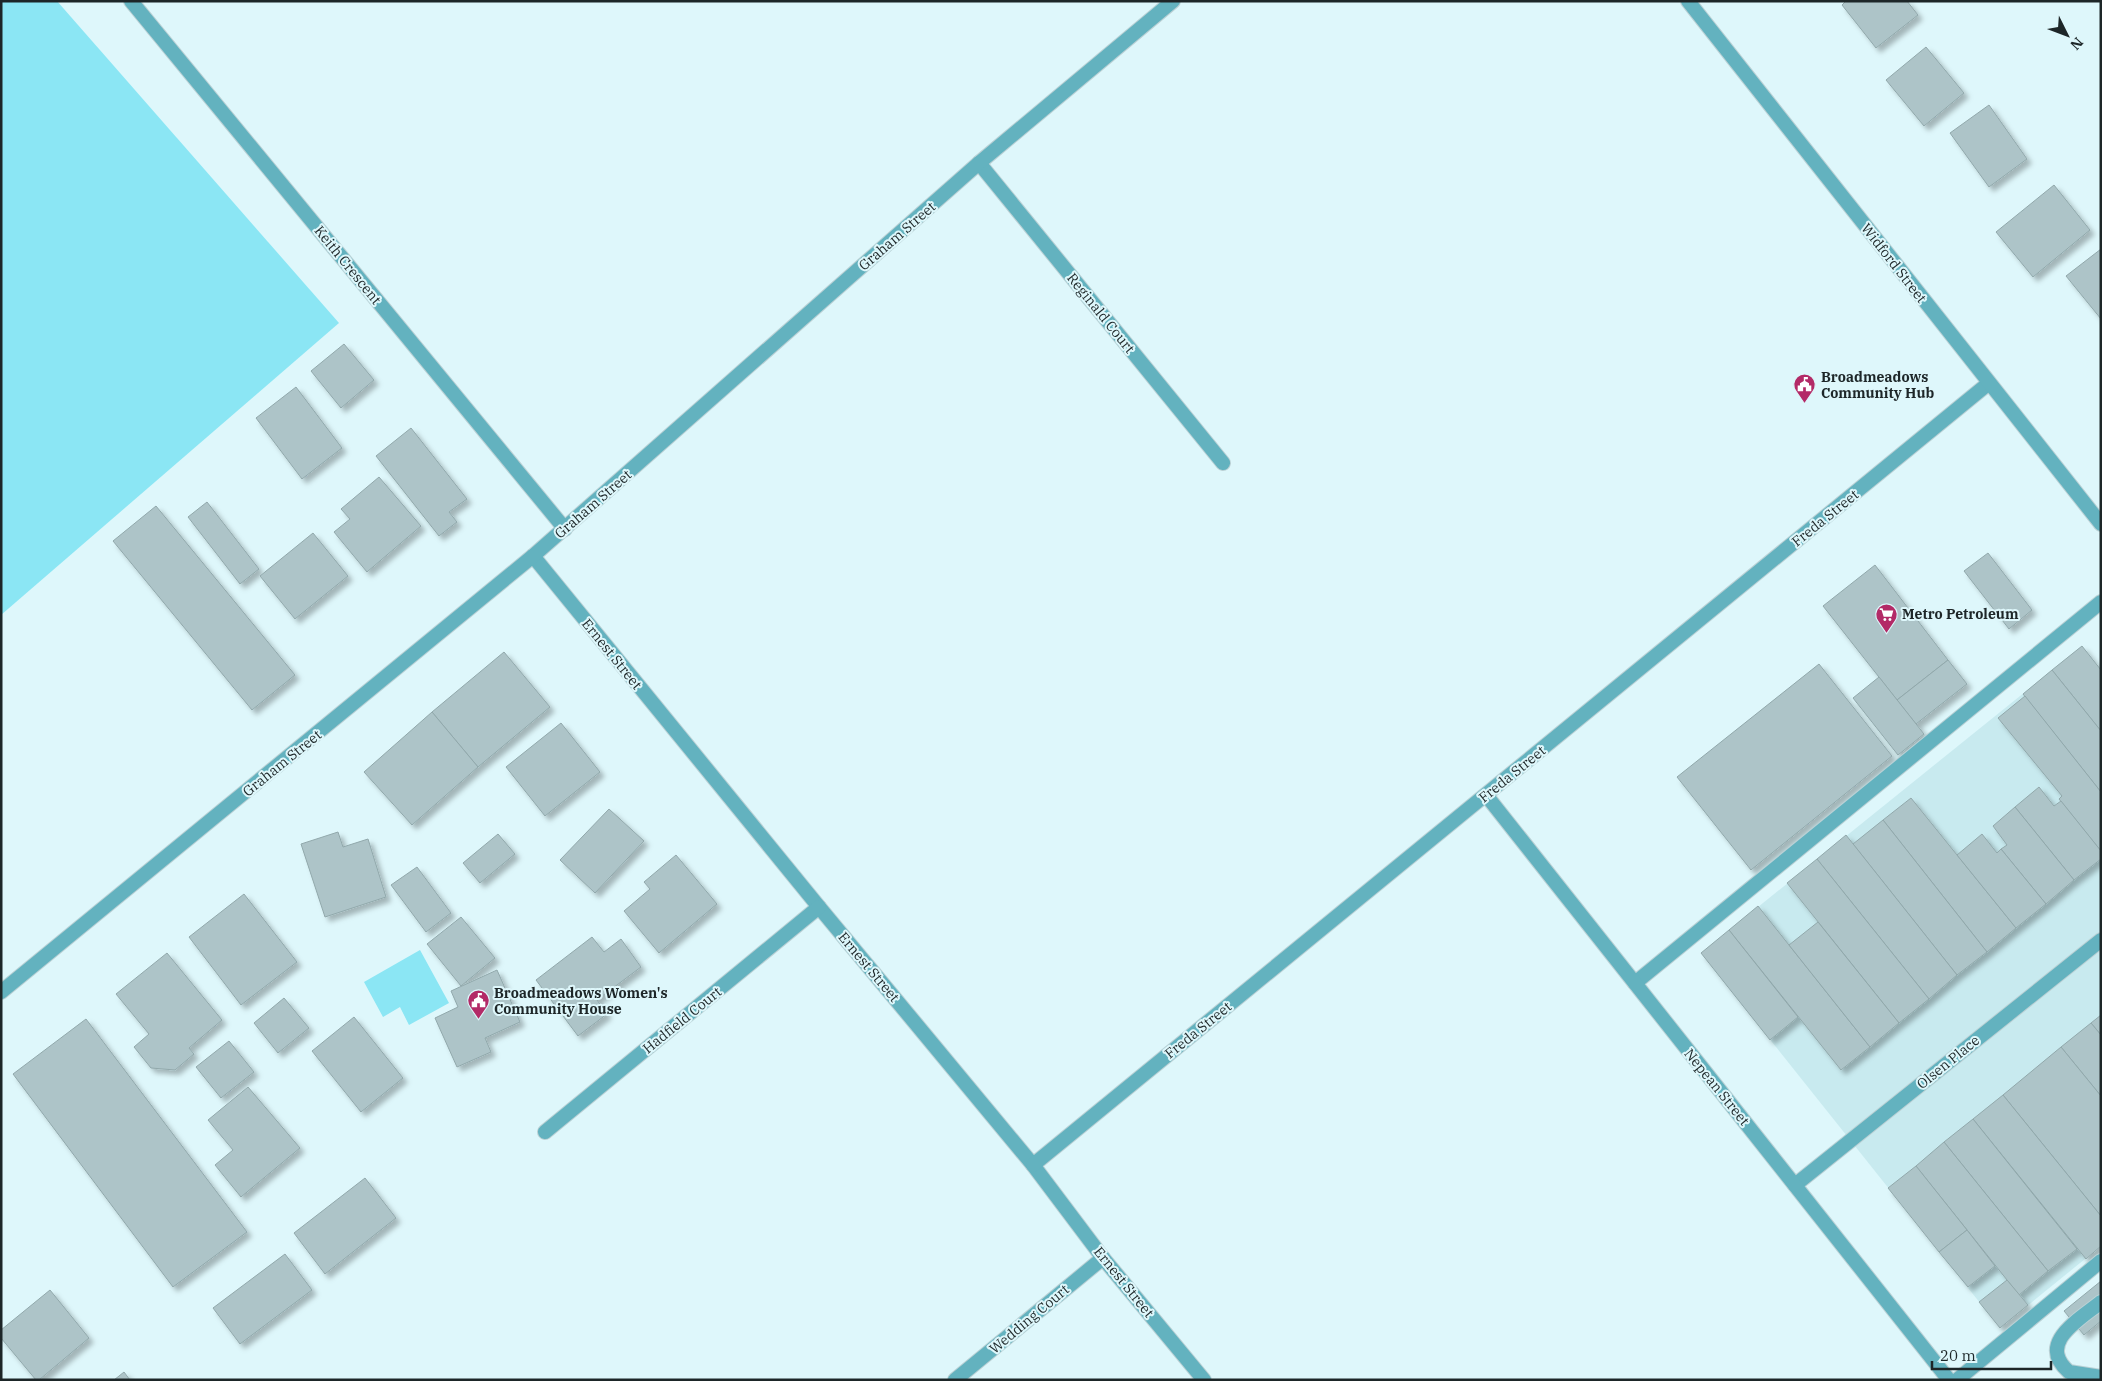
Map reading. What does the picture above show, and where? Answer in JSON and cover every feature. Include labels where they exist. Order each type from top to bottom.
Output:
[{"type":"street","name":"Keith Crescent","points":[[131,1],[564,529]]},
{"type":"street","name":"Graham Street","points":[[1,992],[533,556],[979,163],[1173,1]]},
{"type":"street","name":"Widford Street","points":[[1688,1],[2101,524]]},
{"type":"street","name":"Reginald Court","points":[[979,163],[1223,463]]},
{"type":"street","name":"Freda Street","points":[[1033,1165],[1989,383]]},
{"type":"street","name":"Ernest Street","points":[[533,556],[819,907],[1033,1165],[1104,1258],[1204,1380]]},
{"type":"street","points":[[1635,983],[2101,602]]},
{"type":"street","name":"Nepean Street","points":[[1486,795],[1949,1380]]},
{"type":"street","name":"Hadfield Court","points":[[545,1132],[819,907]]},
{"type":"street","name":"Olsen Place","points":[[1795,1185],[2101,940]]},
{"type":"street","name":"Wedding Court","points":[[955,1380],[1104,1258]]},
{"type":"street","points":[[1957,1380],[2101,1261]]},
{"type":"street","points":[[2101,1302],[2064,1333],[2057,1343],[2056,1349],[2060,1362],[2069,1372],[2101,1376]]},
{"type":"shaded area","points":[[1,1],[57,1],[339,323],[1,615]]},
{"type":"shaded area","points":[[2082,646],[2101,670],[2101,1246],[2000,1328],[1701,953]]},
{"type":"shaded area","points":[[420,950],[449,1003],[409,1025],[400,1007],[383,1017],[364,982]]},
{"type":"building","points":[[1846,1],[1907,1],[1918,15],[1876,48],[1842,5]]},
{"type":"building","points":[[1926,47],[1964,93],[1924,126],[1886,80]]},
{"type":"building","points":[[1989,105],[2027,159],[1989,187],[1950,133]]},
{"type":"building","points":[[2054,185],[2090,230],[2033,277],[1996,232]]},
{"type":"building","points":[[2101,249],[2101,319],[2066,276]]},
{"type":"building","points":[[344,344],[374,380],[341,408],[311,371]]},
{"type":"building","points":[[296,387],[342,448],[302,479],[256,418]]},
{"type":"building","points":[[411,428],[467,499],[449,512],[457,522],[439,536],[376,456]]},
{"type":"building","points":[[379,477],[421,526],[367,572],[334,532],[350,519],[341,509]]},
{"type":"building","points":[[207,502],[259,569],[240,584],[188,517]]},
{"type":"building","points":[[156,506],[295,675],[252,710],[113,541]]},
{"type":"building","points":[[313,533],[348,576],[295,619],[260,576]]},
{"type":"building","points":[[1988,553],[2032,610],[2009,629],[1964,571]]},
{"type":"building","name":"Metro Petroleum","points":[[1875,565],[1948,660],[1897,700],[1823,606]]},
{"type":"building","points":[[2082,646],[2101,670],[2101,731],[2052,670]]},
{"type":"building","points":[[504,652],[550,707],[478,767],[432,712]]},
{"type":"building","points":[[1948,660],[1967,684],[1916,724],[1897,700]]},
{"type":"building","points":[[1819,664],[1892,756],[1751,870],[1677,777]]},
{"type":"building","points":[[2052,670],[2101,731],[2101,792],[2023,694]]},
{"type":"building","points":[[1879,677],[1924,734],[1898,755],[1853,698]]},
{"type":"building","points":[[2025,696],[2101,792],[2101,851],[2059,799],[2062,796],[1998,718]]},
{"type":"building","points":[[432,712],[478,767],[412,825],[364,772]]},
{"type":"building","points":[[561,723],[600,772],[545,816],[506,767]]},
{"type":"building","points":[[2039,787],[2054,806],[2061,801],[2101,851],[2101,859],[2074,880],[2015,807]]},
{"type":"building","points":[[1911,798],[2016,928],[1987,952],[1883,820]]},
{"type":"building","points":[[2015,807],[2074,880],[2046,904],[2001,849],[2007,845],[1993,826]]},
{"type":"building","points":[[609,809],[644,841],[595,893],[560,860]]},
{"type":"building","points":[[1883,820],[1987,952],[1957,975],[1853,844]]},
{"type":"building","points":[[338,832],[343,847],[368,839],[386,897],[325,917],[301,844]]},
{"type":"building","points":[[498,834],[515,854],[480,883],[463,863]]},
{"type":"building","points":[[1982,834],[1997,853],[2001,849],[2046,904],[2016,928],[1957,855]]},
{"type":"building","points":[[1846,835],[1957,975],[1929,999],[1817,859]]},
{"type":"building","points":[[676,855],[717,904],[659,953],[624,911],[650,889],[644,882]]},
{"type":"building","points":[[1817,859],[1929,999],[1899,1023],[1787,883]]},
{"type":"building","points":[[417,867],[451,913],[426,932],[391,885]]},
{"type":"building","points":[[244,894],[297,962],[241,1005],[189,937]]},
{"type":"building","points":[[1758,906],[1870,1047],[1841,1070],[1729,930]]},
{"type":"building","points":[[461,917],[495,958],[461,986],[427,944]]},
{"type":"building","points":[[1818,922],[1899,1023],[1870,1047],[1789,945]]},
{"type":"building","points":[[1729,930],[1798,1017],[1770,1040],[1701,953]]},
{"type":"building","points":[[592,937],[604,952],[621,939],[641,967],[597,1000],[607,1014],[578,1036],[536,980]]},
{"type":"building","points":[[167,953],[222,1020],[189,1048],[194,1054],[175,1070],[151,1068],[134,1047],[149,1034],[116,994]]},
{"type":"building","name":"Broadmeadows Women's Community House","points":[[497,970],[520,1022],[485,1038],[491,1052],[457,1067],[435,1018],[458,1007],[451,991]]},
{"type":"building","points":[[284,998],[309,1028],[278,1053],[254,1023]]},
{"type":"building","points":[[2101,1015],[2101,1035],[2091,1023]]},
{"type":"building","points":[[354,1017],[403,1078],[361,1112],[312,1051]]},
{"type":"building","points":[[86,1019],[247,1232],[173,1287],[13,1074]]},
{"type":"building","points":[[2091,1023],[2101,1035],[2101,1096],[2061,1047]]},
{"type":"building","points":[[229,1041],[254,1072],[221,1098],[196,1067]]},
{"type":"building","points":[[2061,1047],[2101,1096],[2101,1216],[2003,1095]]},
{"type":"building","points":[[248,1087],[300,1148],[241,1197],[215,1165],[233,1150],[208,1120]]},
{"type":"building","points":[[2003,1095],[2101,1216],[2101,1246],[2086,1259],[1973,1119]]},
{"type":"building","points":[[1973,1119],[2077,1249],[2048,1271],[1944,1142]]},
{"type":"building","points":[[1944,1142],[2048,1271],[2019,1295],[1916,1166]]},
{"type":"building","points":[[1916,1166],[1967,1230],[1939,1252],[1888,1188]]},
{"type":"building","points":[[365,1178],[396,1218],[325,1274],[294,1233]]},
{"type":"building","points":[[1967,1230],[1995,1266],[1968,1287],[1939,1252]]},
{"type":"building","points":[[285,1254],[312,1290],[240,1344],[213,1308]]},
{"type":"building","points":[[2007,1280],[2028,1305],[2000,1328],[1979,1302]]},
{"type":"building","points":[[2101,1281],[2101,1321],[2084,1335],[2064,1311]]},
{"type":"building","points":[[50,1290],[89,1338],[39,1380],[36,1380],[1,1338],[1,1330]]},
{"type":"building","points":[[124,1372],[130,1380],[114,1380]]},
{"type":"place","name":"Broadmeadows Community Hub","points":[[1805,404]]},
{"type":"place","name":"Metro Petroleum","points":[[1886,633]]},
{"type":"place","name":"Broadmeadows Women's Community House","points":[[478,1020]]}]
